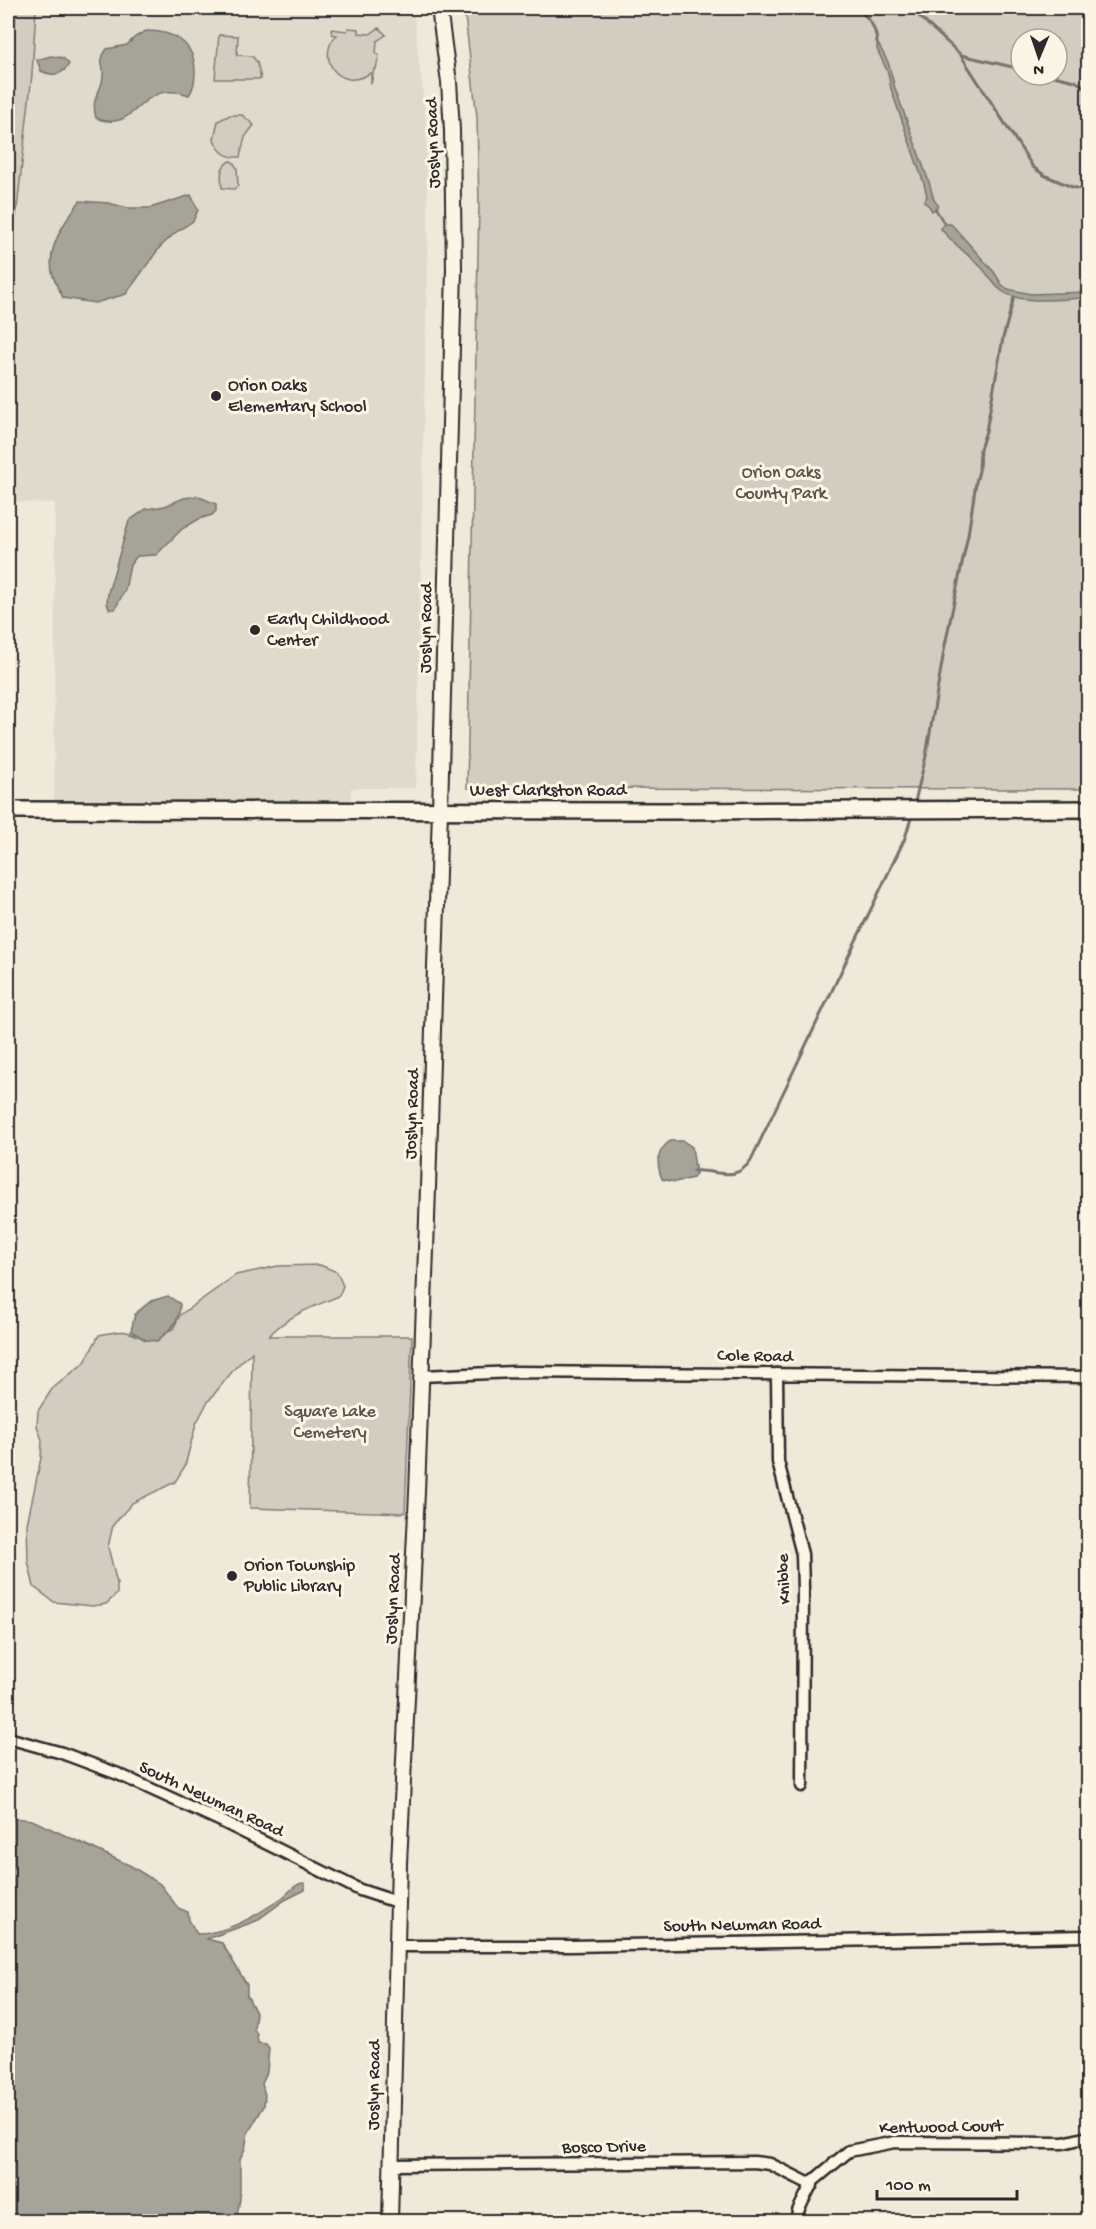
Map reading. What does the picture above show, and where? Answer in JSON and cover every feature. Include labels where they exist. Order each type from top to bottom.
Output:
[{"type":"main road","name":"West Clarkston Road","points":[[8,810],[668,812],[1089,809]]},
{"type":"street","name":"Joslyn Road","points":[[390,2222],[396,1946],[422,1376],[454,269],[454,189],[449,82],[440,8]]},
{"type":"street","name":"Cole Road","points":[[422,1376],[514,1372],[1089,1377]]},
{"type":"street","name":"Knibbe","points":[[777,1374],[778,1462],[802,1554],[804,1589],[802,1786]]},
{"type":"street","name":"South Newman Road","points":[[8,1738],[62,1753],[118,1774],[221,1821],[350,1885],[398,1902]]},
{"type":"street","name":"South Newman Road","points":[[396,1946],[571,1946],[1089,1936]]},
{"type":"street","name":"Kentwood Court","points":[[796,2222],[798,2211],[812,2185],[827,2168],[849,2151],[895,2142],[1063,2143],[1089,2137]]},
{"type":"street","name":"Bosco Drive","points":[[391,2166],[754,2162],[770,2164],[812,2185]]},
{"type":"shaded area","name":"Orion Oaks Elementary School","points":[[36,8],[413,8],[426,121],[428,226],[416,788],[351,788],[351,804],[54,805],[55,503],[8,502],[8,289],[32,74]]},
{"type":"shaded area","points":[[146,31],[165,33],[181,40],[187,46],[194,62],[195,72],[191,92],[189,95],[172,92],[158,94],[122,119],[110,121],[96,118],[94,104],[102,82],[104,54],[107,49],[127,45]]},
{"type":"shaded area","points":[[877,42],[888,62],[934,200],[938,205],[936,209],[945,224],[951,224],[994,272],[1002,285],[1008,289],[1031,294],[1088,292],[1088,298],[1032,300],[1010,296],[999,289],[981,267],[941,229],[944,224],[935,209],[932,211],[924,202],[927,196],[924,184],[891,89],[888,73],[877,49]]},
{"type":"shaded area","points":[[51,56],[63,58],[69,64],[57,74],[41,71],[37,60]]},
{"type":"shaded area","points":[[191,195],[198,210],[193,221],[160,247],[126,294],[95,303],[63,298],[53,276],[52,256],[63,226],[80,201],[108,203],[128,208],[150,208]]},
{"type":"shaded area","points":[[197,496],[216,504],[216,511],[182,529],[156,555],[137,556],[130,565],[125,590],[115,609],[109,609],[108,593],[129,521],[146,509]]},
{"type":"shaded area","points":[[670,1141],[683,1141],[692,1147],[696,1174],[693,1178],[675,1182],[662,1179],[658,1158],[662,1149]]},
{"type":"shaded area","points":[[168,1296],[180,1304],[180,1310],[176,1321],[166,1333],[157,1341],[146,1340],[131,1331],[135,1314],[151,1301]]},
{"type":"shaded area","points":[[14,1818],[32,1820],[131,1866],[160,1884],[178,1908],[188,1912],[189,1920],[197,1934],[220,1931],[242,1922],[283,1897],[296,1886],[305,1883],[305,1890],[285,1900],[256,1921],[207,1939],[222,1943],[247,1985],[247,1995],[256,2013],[254,2029],[258,2043],[266,2044],[269,2048],[267,2072],[262,2084],[265,2095],[264,2106],[248,2133],[245,2149],[240,2159],[240,2199],[236,2221],[8,2221],[8,1821]]},
{"type":"green space","points":[[16,8],[36,8],[32,74],[8,289],[8,94]]},
{"type":"green space","name":"Orion Oaks County Park","points":[[464,8],[1088,8],[1088,789],[467,788],[479,205],[477,117]]},
{"type":"green space","points":[[348,28],[359,29],[359,33],[370,34],[379,28],[386,35],[377,41],[376,54],[379,55],[371,84],[371,73],[360,78],[349,79],[336,72],[329,60],[329,47],[337,35],[332,34],[331,29],[347,31]]},
{"type":"green space","points":[[219,35],[238,36],[237,55],[252,56],[257,62],[261,79],[215,79]]},
{"type":"green space","points":[[230,115],[242,115],[254,125],[245,137],[240,157],[224,153],[214,139],[218,121]]},
{"type":"green space","points":[[230,161],[237,168],[238,186],[234,189],[222,188],[222,169]]},
{"type":"green space","name":"Square Lake Cemetery","points":[[320,1265],[337,1272],[343,1286],[339,1296],[292,1317],[269,1336],[412,1336],[405,1513],[250,1508],[252,1352],[235,1368],[207,1403],[196,1424],[185,1466],[175,1482],[132,1503],[113,1525],[108,1547],[117,1583],[117,1594],[106,1604],[92,1606],[54,1602],[34,1587],[28,1561],[27,1524],[41,1458],[42,1440],[37,1426],[38,1411],[52,1389],[85,1362],[99,1335],[123,1332],[146,1340],[173,1329],[180,1315],[236,1275],[278,1266]]},
{"type":"waterway","points":[[853,8],[863,13],[870,21],[877,42]]},
{"type":"waterway","points":[[910,8],[960,54],[1033,167],[1044,175],[1088,191]]},
{"type":"waterway","points":[[961,55],[1009,66]]},
{"type":"waterway","points":[[1069,80],[1088,89]]},
{"type":"waterway","points":[[914,806],[926,756],[945,645],[968,535],[979,471],[980,449],[986,431],[1003,338],[1014,297]]},
{"type":"waterway","points":[[693,1171],[732,1174],[739,1172],[751,1160],[905,838],[912,815]]},
{"type":"place","name":"Orion Oaks Elementary School","points":[[216,396]]},
{"type":"place","name":"Early Childhood Center","points":[[255,630]]},
{"type":"place","name":"Orion Township Public Library","points":[[232,1576]]}]
